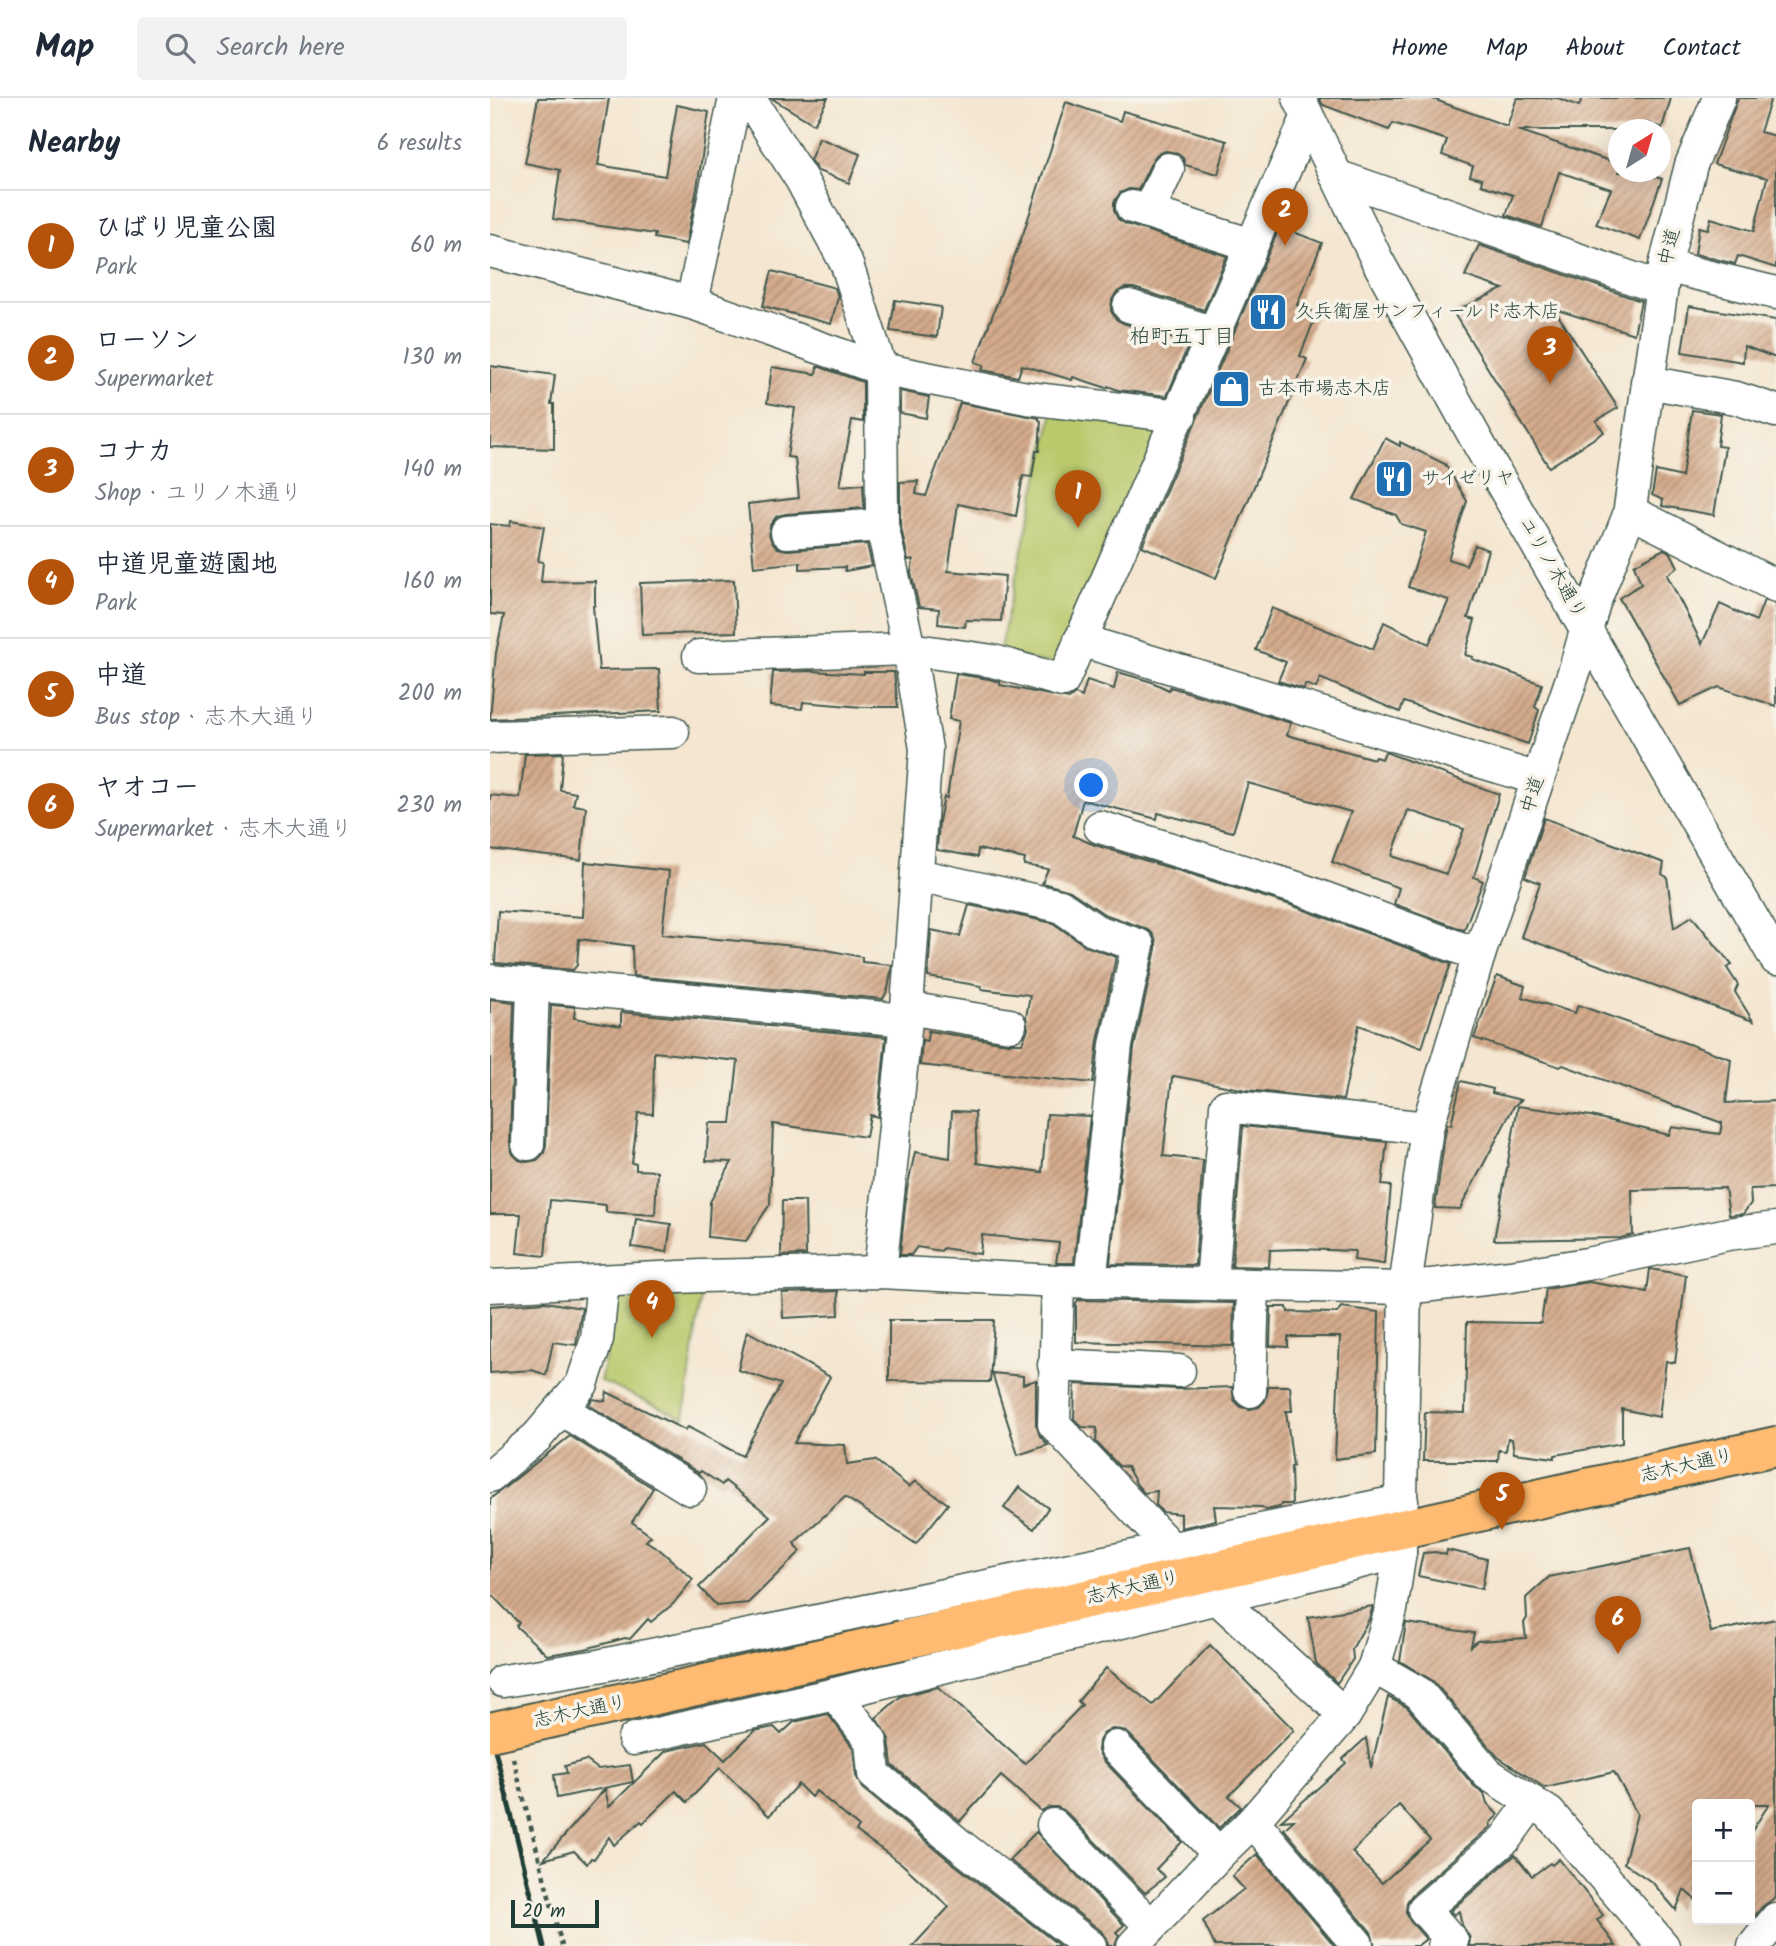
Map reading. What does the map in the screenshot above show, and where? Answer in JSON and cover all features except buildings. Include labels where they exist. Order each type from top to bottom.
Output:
[{"type":"main road","name":"志木大通り","points":[[501,1743],[902,1640],[1401,1527],[1502,1508],[1776,1446]]},
{"type":"street","points":[[692,303],[735,98]]},
{"type":"street","points":[[748,98],[802,179],[847,265],[881,369],[882,525],[909,649],[926,749],[906,1014],[880,1272]]},
{"type":"street","name":"中道","points":[[1142,1936],[1253,1821],[1345,1715],[1374,1667],[1391,1610],[1401,1527],[1405,1288],[1427,1128],[1479,955],[1594,603],[1629,515],[1663,277],[1691,165],[1719,98]]},
{"type":"street","points":[[699,656],[909,649],[993,661],[1063,681],[1252,245],[1303,108]]},
{"type":"street","name":"ユリノ木通り","points":[[1303,108],[1377,260],[1776,959]]},
{"type":"street","points":[[1168,169],[1140,210],[1252,245]]},
{"type":"street","points":[[1336,176],[1663,277],[1776,293]]},
{"type":"street","points":[[490,251],[692,303],[881,369],[1027,398],[1180,416]]},
{"type":"street","points":[[1129,306],[1215,332]]},
{"type":"street","points":[[1647,382],[1736,398],[1776,411]]},
{"type":"street","points":[[1629,515],[1643,518],[1776,586]]},
{"type":"street","points":[[787,532],[882,525]]},
{"type":"street","points":[[1080,640],[1538,779]]},
{"type":"street","points":[[490,737],[673,732]]},
{"type":"street","points":[[1100,827],[1297,888],[1479,955]]},
{"type":"street","points":[[918,875],[1060,906],[1096,931],[1138,945],[1116,1045],[1090,1282]]},
{"type":"street","points":[[490,981],[906,1014],[1010,1025]]},
{"type":"street","points":[[528,1143],[533,985]]},
{"type":"street","points":[[1212,1283],[1226,1106],[1427,1128]]},
{"type":"street","points":[[490,1286],[701,1276],[880,1272],[1090,1282],[1405,1288],[1587,1264],[1728,1234],[1776,1228]]},
{"type":"street","points":[[490,1476],[537,1437],[582,1384],[597,1339],[603,1281]]},
{"type":"street","points":[[1058,1281],[1054,1424],[1171,1548]]},
{"type":"street","points":[[1250,1391],[1253,1285]]},
{"type":"street","points":[[1054,1365],[1179,1371]]},
{"type":"street","points":[[561,1409],[691,1489]]},
{"type":"street","points":[[503,1681],[598,1666],[1171,1548],[1401,1527]]},
{"type":"street","points":[[634,1739],[835,1694],[1216,1597],[1401,1527]]},
{"type":"street","points":[[1216,1597],[1345,1715]]},
{"type":"street","points":[[1374,1667],[1419,1693],[1488,1774],[1549,1814],[1663,1946]]},
{"type":"street","points":[[835,1694],[871,1741],[874,1774],[962,1847],[1090,1946]]},
{"type":"street","points":[[1116,1747],[1219,1854]]},
{"type":"street","points":[[1444,1946],[1452,1941],[1424,1909],[1505,1839],[1532,1802]]},
{"type":"street","points":[[1253,1821],[1357,1944]]},
{"type":"street","points":[[1054,1825],[1142,1936]]},
{"type":"street","points":[[1754,1946],[1776,1919]]},
{"type":"path","points":[[501,1743],[562,1946]]},
{"type":"green space","points":[[1055,402],[1180,416],[1056,665],[999,652]]},
{"type":"green space","points":[[702,1288],[684,1418],[600,1381],[620,1294]]},
{"type":"railway","points":[[490,1730],[544,1946]]},
{"type":"place","name":"ローソン","points":[[1285,246]]},
{"type":"place","name":"久兵衛屋サンフィールド志木店","points":[[1268,312]]},
{"type":"place","name":"コナカ","points":[[1550,384]]},
{"type":"place","name":"古本市場志木店","points":[[1231,389]]},
{"type":"place","name":"サイゼリヤ","points":[[1394,479]]},
{"type":"place","name":"ひばり児童公園","points":[[1078,528]]},
{"type":"place","name":"中道児童遊園地","points":[[652,1338]]},
{"type":"place","name":"中道","points":[[1502,1530]]},
{"type":"place","name":"ヤオコー","points":[[1618,1654]]},
{"type":"district","name":"柏町五丁目","points":[[1182,337]]}]
